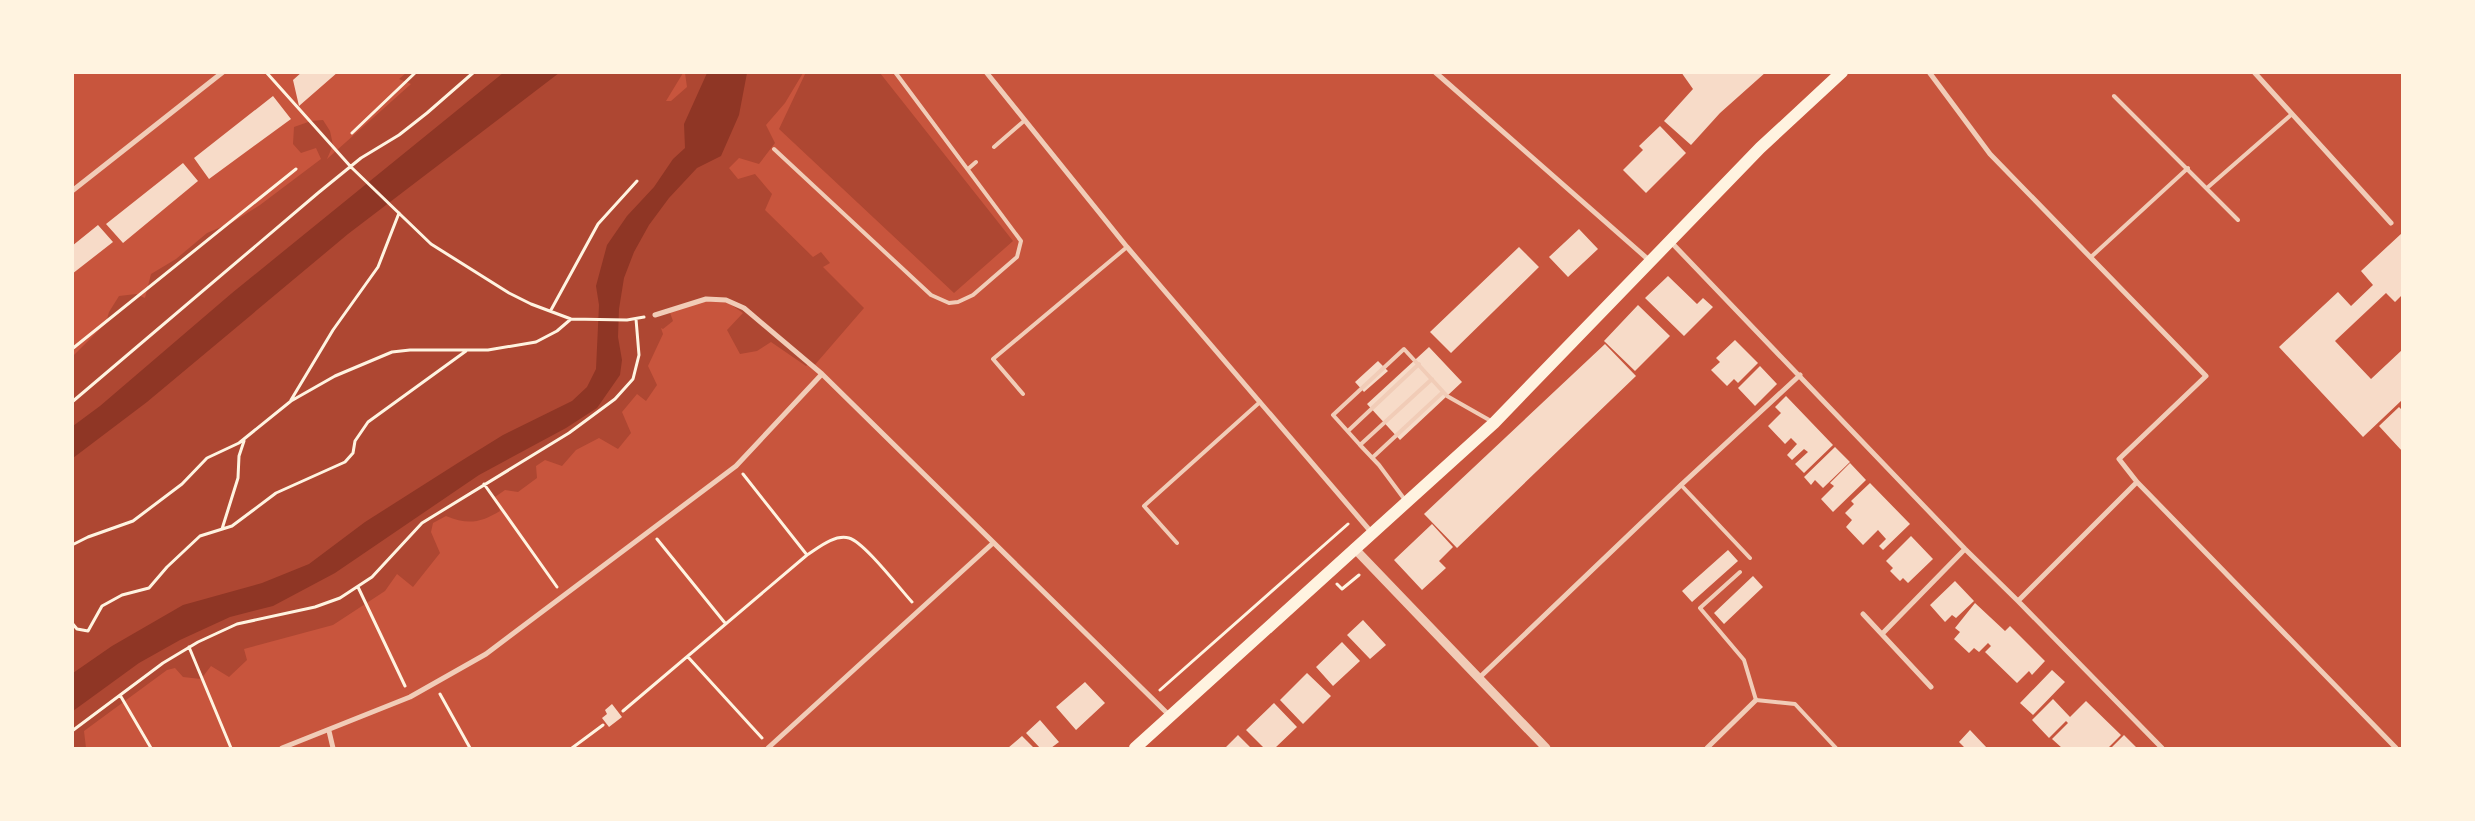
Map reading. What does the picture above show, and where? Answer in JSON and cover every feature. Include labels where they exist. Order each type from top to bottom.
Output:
[{"type":"main road","points":[[1135,748],[1494,423],[1760,148],[1842,72]]},
{"type":"street","points":[[72,191],[223,72]]},
{"type":"street","points":[[986,72],[1127,248],[1372,533]]},
{"type":"street","points":[[1436,72],[1650,262]]},
{"type":"street","points":[[1929,72],[1990,154],[2206,376],[2120,459],[2137,482],[2396,748]]},
{"type":"street","points":[[2254,72],[2391,223]]},
{"type":"street","points":[[1670,242],[1800,375],[1965,549],[2162,748]]},
{"type":"street","points":[[655,314],[706,299],[726,300],[744,308],[822,374],[1170,717]]},
{"type":"street","points":[[282,748],[329,731],[410,697],[435,685],[486,654],[736,466],[822,374]]},
{"type":"street","points":[[1479,678],[1681,485],[1800,375]]},
{"type":"street","points":[[2018,601],[2137,482]]},
{"type":"street","points":[[769,747],[993,543]]},
{"type":"street","points":[[1354,548],[1546,748]]},
{"type":"street","points":[[1882,634],[1965,549]]},
{"type":"street","points":[[1864,614],[1931,687]]},
{"type":"street","points":[[1707,748],[1756,700]]},
{"type":"street","points":[[329,731],[333,748]]},
{"type":"lane","points":[[774,149],[930,296],[950,303],[958,302],[973,295],[1017,257],[1021,241],[1016,231],[895,72]]},
{"type":"lane","points":[[2114,96],[2238,220]]},
{"type":"lane","points":[[2207,188],[2292,114]]},
{"type":"lane","points":[[994,147],[1024,121]]},
{"type":"lane","points":[[968,169],[976,162]]},
{"type":"lane","points":[[2091,258],[2188,168]]},
{"type":"lane","points":[[1023,394],[993,358],[1127,248]]},
{"type":"lane","points":[[1406,502],[1379,465],[1333,415],[1384,366],[1404,349],[1447,396],[1494,423]]},
{"type":"lane","points":[[1348,431],[1418,364]]},
{"type":"lane","points":[[1360,445],[1432,379]]},
{"type":"lane","points":[[1372,458],[1443,392]]},
{"type":"lane","points":[[1177,544],[1144,506],[1260,402]]},
{"type":"lane","points":[[1681,485],[1750,558]]},
{"type":"lane","points":[[1740,572],[1700,608],[1744,660],[1756,700],[1795,704],[1836,748]]},
{"type":"path","points":[[266,72],[351,167],[431,244],[531,304],[571,319],[621,320],[636,319],[655,314]]},
{"type":"path","points":[[352,134],[416,72]]},
{"type":"path","points":[[72,402],[351,167],[427,113],[474,72]]},
{"type":"path","points":[[72,349],[296,169]]},
{"type":"path","points":[[551,310],[598,224],[637,181]]},
{"type":"path","points":[[291,401],[333,330],[378,267],[399,214]]},
{"type":"path","points":[[72,545],[88,537],[133,522],[182,484],[207,458],[244,440],[291,401],[335,376],[392,352],[488,350],[536,342],[557,331],[571,319]]},
{"type":"path","points":[[72,731],[163,663],[189,647],[237,624],[315,607],[340,598],[358,588],[372,577],[422,523],[569,433],[615,399],[632,379],[637,363],[639,355],[636,319]]},
{"type":"path","points":[[72,623],[77,630],[88,631],[102,606],[122,595],[150,588],[167,567],[200,536],[232,526],[276,493],[344,462],[353,453],[355,441],[368,422],[466,350]]},
{"type":"path","points":[[222,529],[236,487],[239,456],[244,440]]},
{"type":"path","points":[[736,466],[807,555]]},
{"type":"path","points":[[484,484],[564,596]]},
{"type":"path","points":[[1163,688],[1358,516]]},
{"type":"path","points":[[650,530],[725,623]]},
{"type":"path","points":[[622,711],[807,555],[837,538],[849,538],[860,545],[919,610]]},
{"type":"path","points":[[1342,588],[1356,576],[1374,568]]},
{"type":"path","points":[[358,588],[410,697]]},
{"type":"path","points":[[189,647],[232,748]]},
{"type":"path","points":[[688,657],[769,747]]},
{"type":"path","points":[[1173,678],[1174,684]]},
{"type":"path","points":[[435,685],[470,748]]},
{"type":"path","points":[[120,695],[151,748]]},
{"type":"path","points":[[572,748],[603,725]]},
{"type":"shaded area","points":[[806,72],[880,73],[1013,241],[954,293],[779,129]]},
{"type":"shaded area","points":[[406,73],[683,73],[666,101],[671,101],[687,87],[685,73],[803,73],[785,103],[766,125],[775,143],[759,164],[739,158],[729,168],[738,179],[755,174],[772,194],[765,210],[813,257],[821,252],[830,263],[823,267],[864,308],[813,367],[809,364],[806,366],[771,342],[757,351],[740,354],[727,330],[743,313],[730,304],[731,302],[706,299],[669,310],[673,321],[663,329],[661,328],[663,334],[648,366],[657,385],[646,401],[637,394],[622,412],[631,433],[618,449],[599,438],[576,450],[562,466],[545,460],[536,466],[537,478],[518,492],[505,490],[495,497],[500,511],[493,515],[467,522],[446,516],[433,523],[431,532],[440,553],[413,587],[397,574],[385,591],[333,625],[244,649],[247,660],[229,677],[211,666],[201,679],[183,677],[175,668],[167,670],[84,731],[86,748],[75,748],[72,746],[72,357],[106,323],[109,312],[119,296],[136,294],[145,298],[151,274],[176,259],[207,233],[233,222],[260,205],[321,159],[316,148],[301,153],[293,144],[294,127],[311,121],[323,120],[330,131],[333,145],[327,159],[411,84],[399,79]]},
{"type":"shaded area","points":[[503,73],[559,73],[348,234],[147,402],[73,458],[73,426],[100,406],[232,293]]},
{"type":"shaded area","points":[[707,73],[747,73],[739,115],[721,156],[697,168],[669,198],[649,225],[634,252],[624,278],[619,309],[618,337],[622,360],[620,375],[597,408],[566,428],[479,475],[335,573],[273,606],[230,617],[180,640],[139,663],[73,711],[73,673],[112,646],[183,605],[262,583],[309,564],[365,522],[503,435],[572,401],[587,387],[596,369],[599,305],[596,286],[607,245],[627,216],[654,187],[673,159],[685,148],[684,124]]},
{"type":"building","points":[[302,72],[338,72],[299,106],[293,80]]},
{"type":"building","points":[[1681,72],[1766,72],[1720,113],[1691,145],[1664,121],[1693,89]]},
{"type":"building","points":[[273,96],[291,119],[209,179],[194,158]]},
{"type":"building","points":[[1660,126],[1686,153],[1646,193],[1623,170],[1643,150],[1639,146]]},
{"type":"building","points":[[183,163],[198,181],[123,243],[106,224]]},
{"type":"building","points":[[98,225],[113,242],[72,274],[72,246]]},
{"type":"building","points":[[1579,229],[1598,249],[1568,277],[1549,257]]},
{"type":"building","points":[[2402,233],[2402,295],[2395,302],[2386,293],[2335,341],[2371,379],[2402,350],[2402,400],[2363,437],[2279,347],[2338,292],[2351,306],[2373,285],[2361,271]]},
{"type":"building","points":[[1519,247],[1539,267],[1451,353],[1430,332]]},
{"type":"building","points":[[1668,276],[1697,304],[1703,298],[1713,307],[1684,336],[1645,298]]},
{"type":"building","points":[[1638,305],[1670,336],[1635,371],[1604,341]]},
{"type":"building","points":[[1735,340],[1758,363],[1738,383],[1734,379],[1727,386],[1711,370],[1720,362],[1716,358]]},
{"type":"building","points":[[1605,344],[1636,376],[1457,548],[1424,514]]},
{"type":"building","points":[[1429,347],[1462,382],[1400,440],[1367,404]]},
{"type":"building","points":[[1378,361],[1388,371],[1364,392],[1355,382]]},
{"type":"building","points":[[1760,366],[1777,384],[1755,406],[1738,388]]},
{"type":"building","points":[[1786,396],[1833,445],[1804,473],[1795,464],[1808,452],[1804,449],[1792,460],[1787,455],[1797,444],[1791,438],[1785,444],[1768,426],[1781,413],[1775,407]]},
{"type":"building","points":[[2399,407],[2402,410],[2402,451],[2379,426]]},
{"type":"building","points":[[1835,447],[1850,462],[1823,488],[1815,480],[1811,485],[1804,477]]},
{"type":"building","points":[[1850,463],[1866,480],[1833,512],[1821,499],[1834,486],[1830,483]]},
{"type":"building","points":[[1870,483],[1910,524],[1883,550],[1879,546],[1886,539],[1878,530],[1863,545],[1846,527],[1852,520],[1845,513],[1854,504],[1851,501]]},
{"type":"building","points":[[1432,524],[1453,547],[1439,561],[1446,568],[1422,590],[1394,560]]},
{"type":"building","points":[[1911,536],[1933,559],[1908,583],[1903,578],[1900,581],[1890,571],[1893,568],[1886,561]]},
{"type":"building","points":[[1728,550],[1738,561],[1692,602],[1682,591]]},
{"type":"building","points":[[1753,576],[1763,587],[1724,624],[1714,613]]},
{"type":"building","points":[[1955,581],[1974,601],[1956,618],[1952,615],[1945,622],[1930,605]]},
{"type":"building","points":[[1975,603],[2005,631],[2010,626],[2045,661],[2032,675],[2029,671],[2017,683],[1985,652],[1991,646],[1988,643],[1979,652],[1974,648],[1969,653],[1954,639],[1960,632],[1955,628]]},
{"type":"building","points":[[1363,620],[1386,645],[1370,659],[1347,635]]},
{"type":"building","points":[[1342,642],[1360,661],[1333,686],[1316,667]]},
{"type":"building","points":[[2052,670],[2065,682],[2033,715],[2020,703]]},
{"type":"building","points":[[1307,673],[1331,696],[1303,724],[1280,700]]},
{"type":"building","points":[[1085,682],[1105,703],[1076,730],[1056,707]]},
{"type":"building","points":[[2053,699],[2070,717],[2086,701],[2121,735],[2108,748],[2062,748],[2052,739],[2068,723],[2066,721],[2049,738],[2032,720]]},
{"type":"building","points":[[1274,703],[1297,727],[1275,748],[1264,748],[1246,730]]},
{"type":"building","points":[[612,704],[622,717],[609,727],[602,718],[607,714],[605,710]]},
{"type":"building","points":[[1040,720],[1059,742],[1051,748],[1040,748],[1026,733]]},
{"type":"building","points":[[1970,730],[1987,748],[1965,748],[1959,742]]},
{"type":"building","points":[[1238,735],[1251,748],[1225,748]]},
{"type":"building","points":[[2124,735],[2137,748],[2111,748]]},
{"type":"building","points":[[1022,736],[1034,748],[1008,748]]}]
